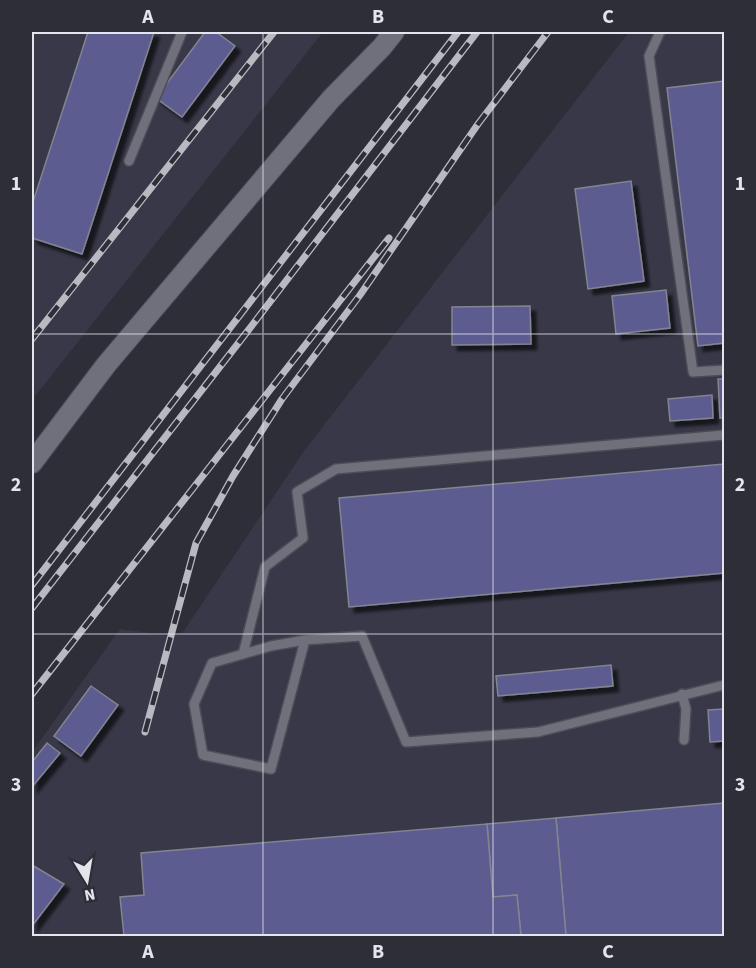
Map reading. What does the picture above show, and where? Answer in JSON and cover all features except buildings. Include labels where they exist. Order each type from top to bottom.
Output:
[{"type":"street","points":[[32,463],[106,365],[331,99],[394,32]]},
{"type":"lane","points":[[129,161],[182,32]]},
{"type":"lane","points":[[660,32],[649,56],[693,372],[724,370]]},
{"type":"lane","points":[[243,654],[265,567],[303,538],[297,492],[336,469],[724,435]]},
{"type":"lane","points":[[305,640],[271,769],[203,755],[194,704],[212,663],[271,646],[305,640],[362,636],[406,742],[538,732],[724,685]]},
{"type":"lane","points":[[682,694],[686,709],[684,740]]},
{"type":"shaded area","points":[[32,32],[323,32],[32,400]]},
{"type":"shaded area","points":[[629,32],[724,32],[724,936],[32,936],[32,752],[120,629],[172,636],[183,632],[304,451]]},
{"type":"railway","points":[[32,339],[274,32]]},
{"type":"railway","points":[[32,585],[458,32]]},
{"type":"railway","points":[[32,608],[477,32]]},
{"type":"railway","points":[[145,732],[196,543],[233,476],[282,399],[360,295],[478,124],[548,32]]},
{"type":"railway","points":[[32,694],[389,238]]}]
